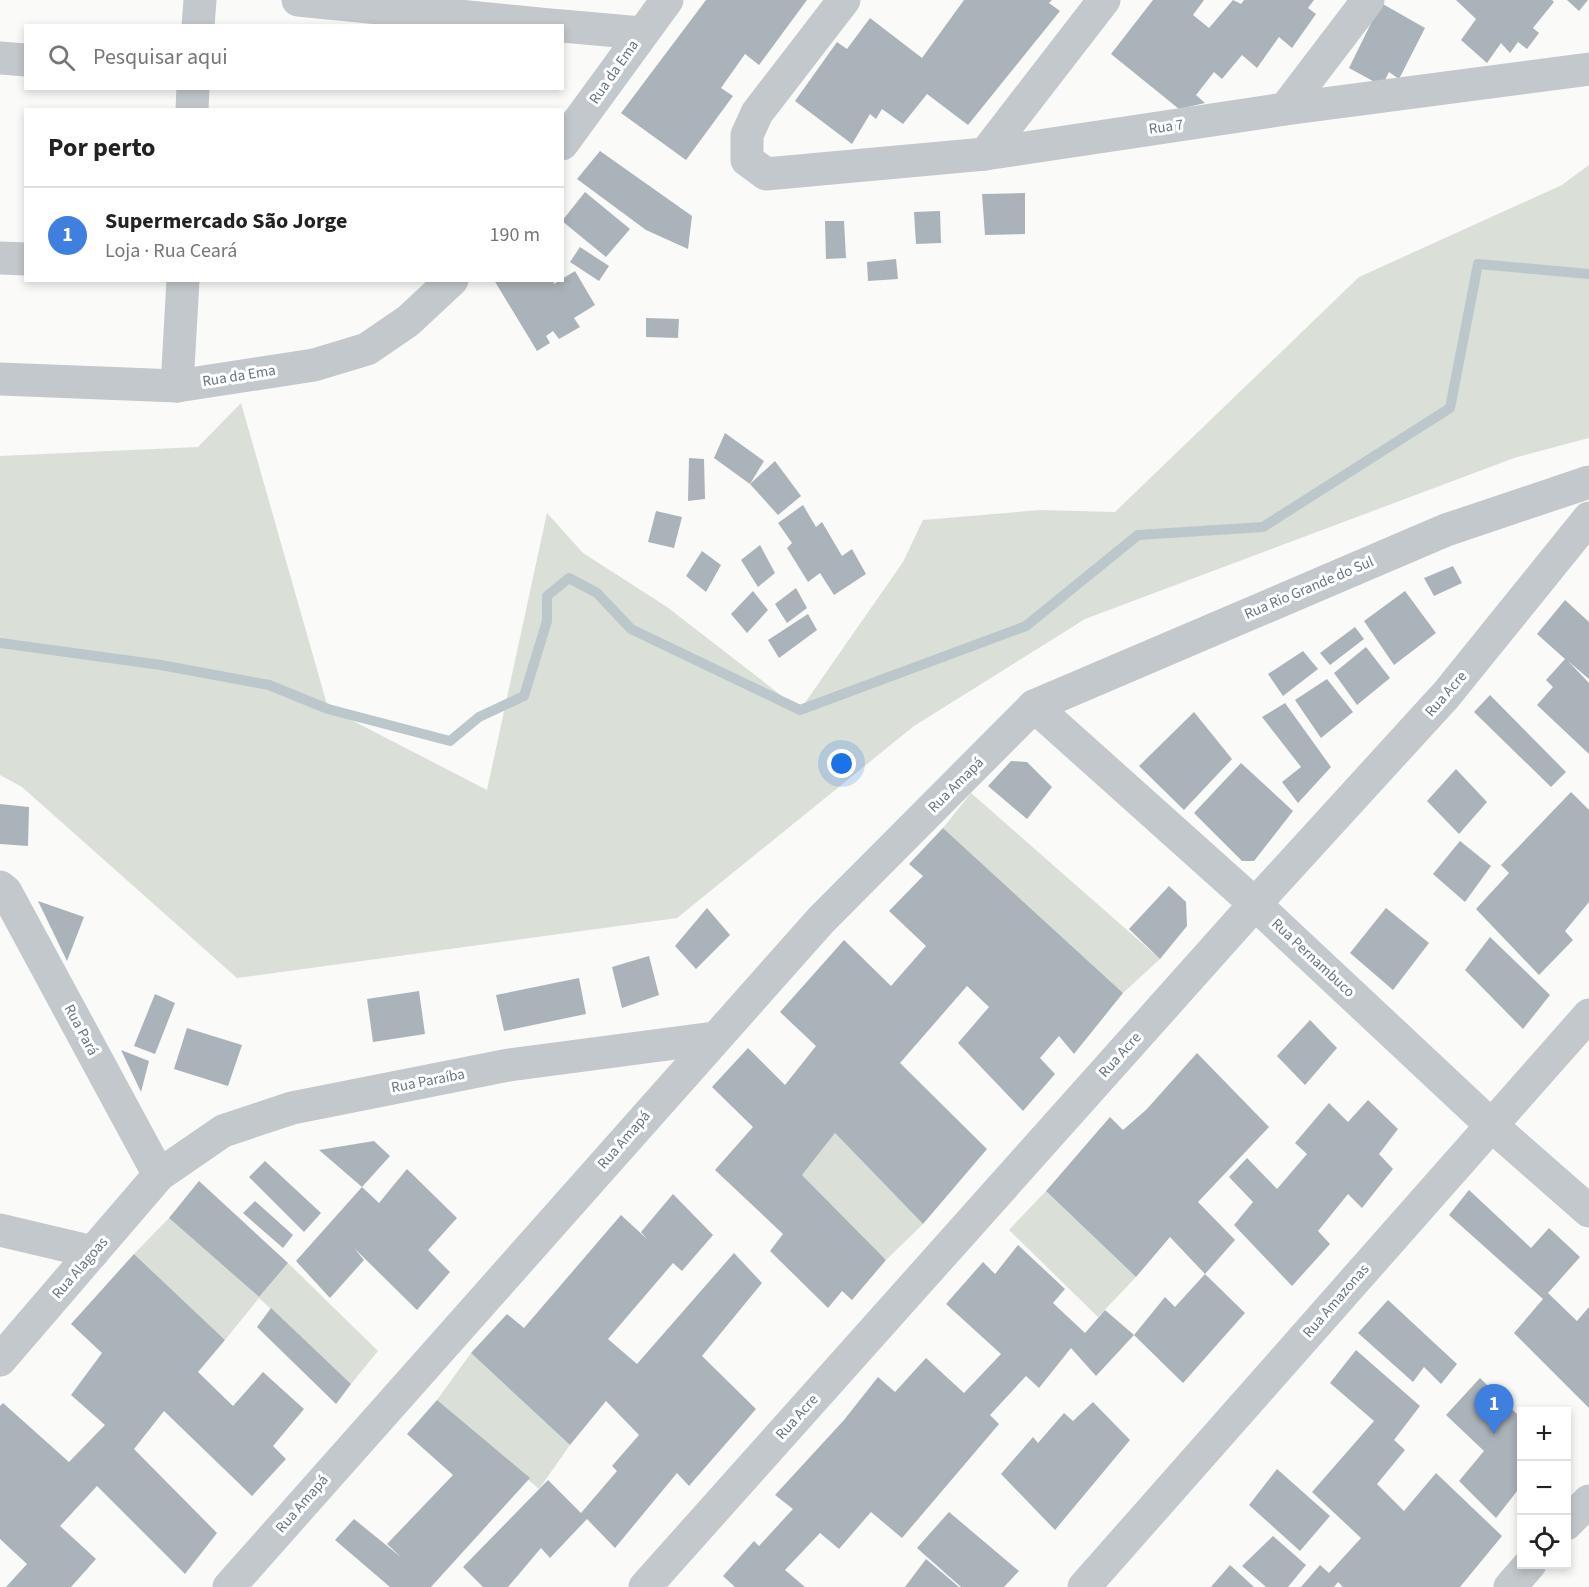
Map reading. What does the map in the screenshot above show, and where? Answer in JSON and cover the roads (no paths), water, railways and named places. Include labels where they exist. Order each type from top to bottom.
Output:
[{"type":"street","points":[[198,24],[200,0]]},
{"type":"street","points":[[298,0],[541,24]]},
{"type":"street","name":"Rua da Ema","points":[[564,141],[667,0]]},
{"type":"street","name":"Rua 7","points":[[844,0],[757,112],[747,135],[747,160],[766,174],[985,153],[1285,109],[1579,70]]},
{"type":"street","points":[[985,153],[1104,0]]},
{"type":"street","points":[[1285,109],[1368,0]]},
{"type":"street","points":[[564,26],[641,33]]},
{"type":"street","points":[[1579,70],[1589,46]]},
{"type":"street","points":[[0,58],[24,60]]},
{"type":"street","points":[[192,108],[193,90]]},
{"type":"street","points":[[0,258],[24,259]]},
{"type":"street","points":[[177,386],[183,282]]},
{"type":"street","name":"Rua da Ema","points":[[0,379],[177,386],[314,364],[367,349],[408,321],[450,282]]},
{"type":"street","name":"Rua Rio Grande do Sul","points":[[1034,706],[1446,530],[1589,482]]},
{"type":"street","name":"Rua Acre","points":[[645,1587],[1255,904],[1446,695],[1589,518]]},
{"type":"street","name":"Rua Pernambuco","points":[[1034,706],[1255,904],[1491,1125],[1589,1211]]},
{"type":"street","name":"Rua Amapá","points":[[229,1587],[821,920],[1034,706]]},
{"type":"street","name":"Rua Pará","points":[[0,887],[6,892],[159,1175]]},
{"type":"street","name":"Rua Amazonas","points":[[1084,1587],[1589,1015]]},
{"type":"street","name":"Rua Paraíba","points":[[159,1175],[223,1131],[292,1108],[509,1065],[714,1038]]},
{"type":"street","name":"Rua Alagoas","points":[[0,1360],[159,1175]]},
{"type":"street","points":[[0,1230],[93,1252]]},
{"type":"street","points":[[1571,1519],[1589,1501]]},
{"type":"street","points":[[1510,1587],[1526,1569]]},
{"type":"waterway","points":[[0,643],[161,665],[269,685],[328,709],[450,741],[479,717],[524,696],[547,621],[547,596],[569,578],[597,593],[631,629],[800,710],[1026,626],[1138,535],[1263,527],[1450,408],[1478,264],[1589,274]]},
{"type":"place","name":"Supermercado São Jorge","points":[[1494,1434]]}]
